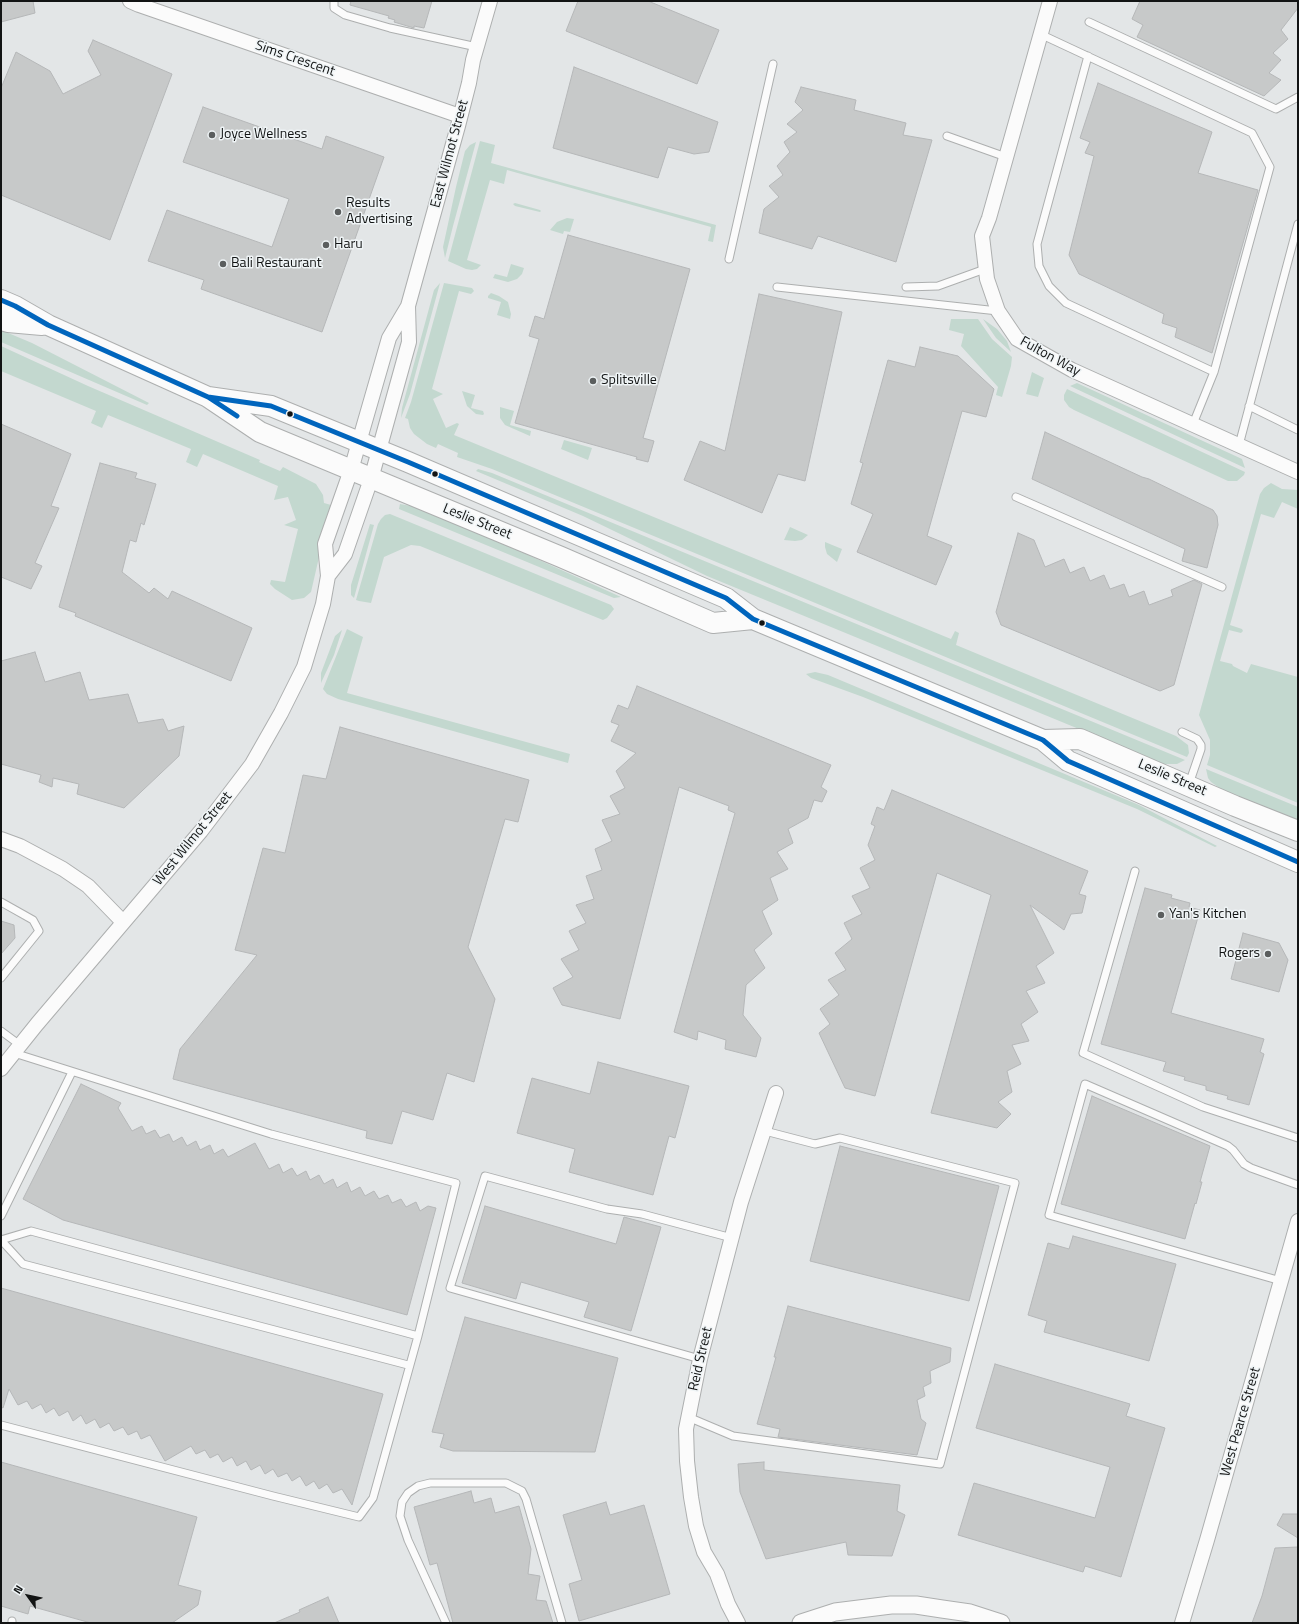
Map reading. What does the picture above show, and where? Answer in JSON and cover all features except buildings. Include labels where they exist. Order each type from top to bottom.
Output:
[{"type":"main road","name":"Leslie Street","points":[[1,300],[15,306],[48,325],[208,397],[260,432],[561,557],[713,623],[753,619]]},
{"type":"main road","name":"Leslie Street","points":[[1,320],[8,322],[48,325]]},
{"type":"main road","name":"Leslie Street","points":[[208,397],[271,406],[726,598],[753,619],[1043,740],[1068,761],[1298,862]]},
{"type":"main road","name":"Leslie Street","points":[[1043,740],[1080,739],[1188,786],[1298,831]]},
{"type":"street","name":"Sims Crescent","points":[[130,1],[460,116]]},
{"type":"street","name":"East Wilmot Street","points":[[351,470],[389,338],[408,306],[460,116],[476,48],[490,1]]},
{"type":"street","name":"Fulton Way","points":[[1050,1],[982,236],[985,269],[991,293],[998,311],[1017,338],[1030,348],[1072,370],[1298,472]]},
{"type":"street","name":"East Wilmot Street","points":[[371,479],[409,342],[408,306]]},
{"type":"street","name":"West Wilmot Street","points":[[1,1069],[123,922],[202,831],[252,764],[281,713],[304,667],[323,604],[328,576],[325,544],[351,470]]},
{"type":"street","name":"West Wilmot Street","points":[[328,576],[345,554],[371,479]]},
{"type":"street","points":[[1,839],[20,846],[88,886],[123,922]]},
{"type":"street","name":"Reid Street","points":[[738,1623],[728,1604],[717,1574],[704,1552],[696,1526],[690,1497],[686,1429],[700,1359],[741,1202],[776,1093]]},
{"type":"street","name":"West Pearce Street","points":[[1182,1623],[1214,1518],[1298,1221]]},
{"type":"street","points":[[801,1623],[835,1612],[891,1605],[916,1605],[970,1613],[1001,1623]]},
{"type":"lane","points":[[334,1],[334,8],[345,15],[428,38],[476,48]]},
{"type":"lane","points":[[1089,22],[1276,109],[1298,97]]},
{"type":"lane","points":[[1040,34],[1252,133],[1270,167],[1214,372],[1193,424]]},
{"type":"lane","points":[[1088,56],[1037,244],[1039,266],[1049,286],[1066,303],[1214,372]]},
{"type":"lane","points":[[729,259],[773,64]]},
{"type":"lane","points":[[947,136],[1006,157]]},
{"type":"lane","points":[[1239,445],[1298,224]]},
{"type":"lane","points":[[906,287],[938,286],[985,269]]},
{"type":"lane","points":[[777,287],[998,311]]},
{"type":"lane","points":[[1250,406],[1298,430]]},
{"type":"lane","points":[[1016,497],[1222,587]]},
{"type":"lane","points":[[1182,732],[1196,739],[1201,745],[1201,749],[1188,786]]},
{"type":"lane","points":[[1135,871],[1083,1053],[1203,1107],[1298,1138]]},
{"type":"lane","points":[[1,902],[33,920],[40,931],[1,978]]},
{"type":"lane","points":[[1,1031],[17,1049],[72,1072],[271,1134],[456,1184],[418,1336],[408,1366],[373,1498],[359,1517],[1,1425]]},
{"type":"lane","points":[[1,1216],[72,1072]]},
{"type":"lane","points":[[1281,1281],[1049,1215],[1085,1084],[1228,1146],[1244,1164],[1251,1168],[1298,1185]]},
{"type":"lane","points":[[688,1417],[733,1436],[940,1464],[1015,1183],[840,1138],[815,1144],[764,1131]]},
{"type":"lane","points":[[700,1359],[450,1288],[485,1176],[607,1209],[642,1214],[732,1238]]},
{"type":"lane","points":[[408,1366],[23,1264],[1,1240],[31,1231],[418,1336]]},
{"type":"lane","points":[[446,1623],[408,1540],[400,1516],[402,1502],[408,1493],[418,1486],[430,1483],[506,1483],[522,1491],[526,1499],[562,1623]]},
{"type":"green space","points":[[480,141],[495,145],[491,163],[716,225],[713,242],[708,241],[711,227],[507,170],[504,184],[490,180],[467,260],[481,265],[477,269],[466,269],[448,261]]},
{"type":"green space","points":[[476,142],[445,258],[443,247],[465,151],[470,145]]},
{"type":"green space","points":[[515,203],[541,211],[515,206],[513,204]]},
{"type":"green space","points":[[567,218],[574,219],[570,232],[564,231],[563,234],[550,230],[557,222]]},
{"type":"green space","points":[[511,264],[524,268],[522,274],[517,279],[508,282],[493,278],[495,274],[507,277]]},
{"type":"green space","points":[[440,283],[410,394],[401,418],[402,408],[434,290]]},
{"type":"green space","points":[[444,283],[472,288],[474,291],[471,294],[459,291],[432,389],[443,394],[433,399],[446,428],[457,423],[459,424],[454,435],[951,639],[955,631],[959,633],[956,645],[1176,736],[1188,745],[1189,753],[1187,757],[492,469],[457,457],[458,453],[438,444],[436,448],[427,444],[414,434],[410,428],[408,419],[405,418],[411,402]]},
{"type":"green space","points":[[491,293],[508,302],[511,314],[510,319],[497,315],[501,302],[488,298]]},
{"type":"green space","points":[[951,319],[978,319],[992,339],[1012,357],[1011,366],[1002,397],[996,395],[998,387],[961,346],[964,334],[949,330]]},
{"type":"green space","points":[[983,319],[997,329],[1007,341],[1011,352],[996,338]]},
{"type":"green space","points":[[1,330],[32,343],[149,403],[147,405],[1,342]]},
{"type":"green space","points":[[1,346],[88,386],[260,460],[259,462],[280,471],[283,467],[316,484],[323,495],[324,503],[331,505],[311,592],[304,598],[292,600],[270,584],[271,580],[285,582],[298,529],[284,525],[296,520],[288,497],[274,500],[278,486],[203,454],[197,467],[186,462],[191,449],[108,415],[102,428],[91,423],[96,411],[1,371]]},
{"type":"green space","points":[[1032,372],[1044,378],[1038,397],[1026,394]]},
{"type":"green space","points":[[1077,383],[1242,459],[1245,468],[1070,386]]},
{"type":"green space","points":[[1067,389],[1245,472],[1244,475],[1237,481],[1228,481],[1074,410],[1069,407],[1064,400],[1064,395]]},
{"type":"green space","points":[[462,391],[475,395],[471,408],[483,411],[483,415],[476,414],[467,406]]},
{"type":"green space","points":[[500,407],[514,411],[510,425],[531,431],[530,436],[505,425],[500,418]]},
{"type":"green space","points":[[564,440],[592,448],[588,460],[561,449]]},
{"type":"green space","points":[[478,469],[492,473],[1185,760],[1177,764],[1164,764],[707,576],[583,516],[476,471]]},
{"type":"green space","points":[[1271,483],[1282,489],[1298,490],[1298,509],[1282,502],[1274,518],[1261,514],[1230,625],[1242,629],[1243,631],[1241,633],[1229,630],[1220,661],[1232,664],[1233,666],[1247,673],[1251,664],[1298,677],[1298,803],[1207,765],[1210,755],[1210,740],[1199,715],[1260,494],[1264,488]]},
{"type":"green space","points":[[400,504],[411,506],[448,520],[621,597],[614,598],[399,509]]},
{"type":"green space","points":[[390,514],[611,605],[614,609],[607,618],[603,620],[420,546],[411,545],[384,557],[371,603],[356,600],[378,524],[385,515]]},
{"type":"green space","points":[[370,524],[374,525],[354,598],[351,595],[351,585]]},
{"type":"green space","points":[[790,527],[808,535],[802,540],[784,540]]},
{"type":"green space","points":[[825,542],[842,549],[837,562],[827,554]]},
{"type":"green space","points":[[347,629],[363,637],[347,693],[570,754],[568,763],[338,699],[327,694],[323,689]]},
{"type":"green space","points":[[342,630],[334,655],[321,683],[321,673],[335,636]]},
{"type":"green space","points":[[815,672],[828,675],[1139,805],[1217,846],[1215,847],[1137,809],[863,697],[811,678],[806,674]]},
{"type":"green space","points":[[1206,769],[1298,807],[1298,821],[1221,789],[1208,778]]},
{"type":"transit line","points":[[1,300],[15,306],[48,325],[208,397],[237,416]]},
{"type":"transit line","points":[[208,397],[271,406],[408,462],[726,598],[753,619],[1043,740],[1068,761],[1298,862]]},
{"type":"place","name":"Joyce Wellness","points":[[212,135]]},
{"type":"place","name":"Results Advertising","points":[[338,212]]},
{"type":"place","name":"Haru","points":[[326,245]]},
{"type":"place","name":"Bali Restaurant","points":[[223,264]]},
{"type":"place","name":"Splitsville","points":[[593,381]]},
{"type":"place","name":"Yan's Kitchen","points":[[1161,915]]},
{"type":"place","name":"Rogers","points":[[1268,954]]}]
